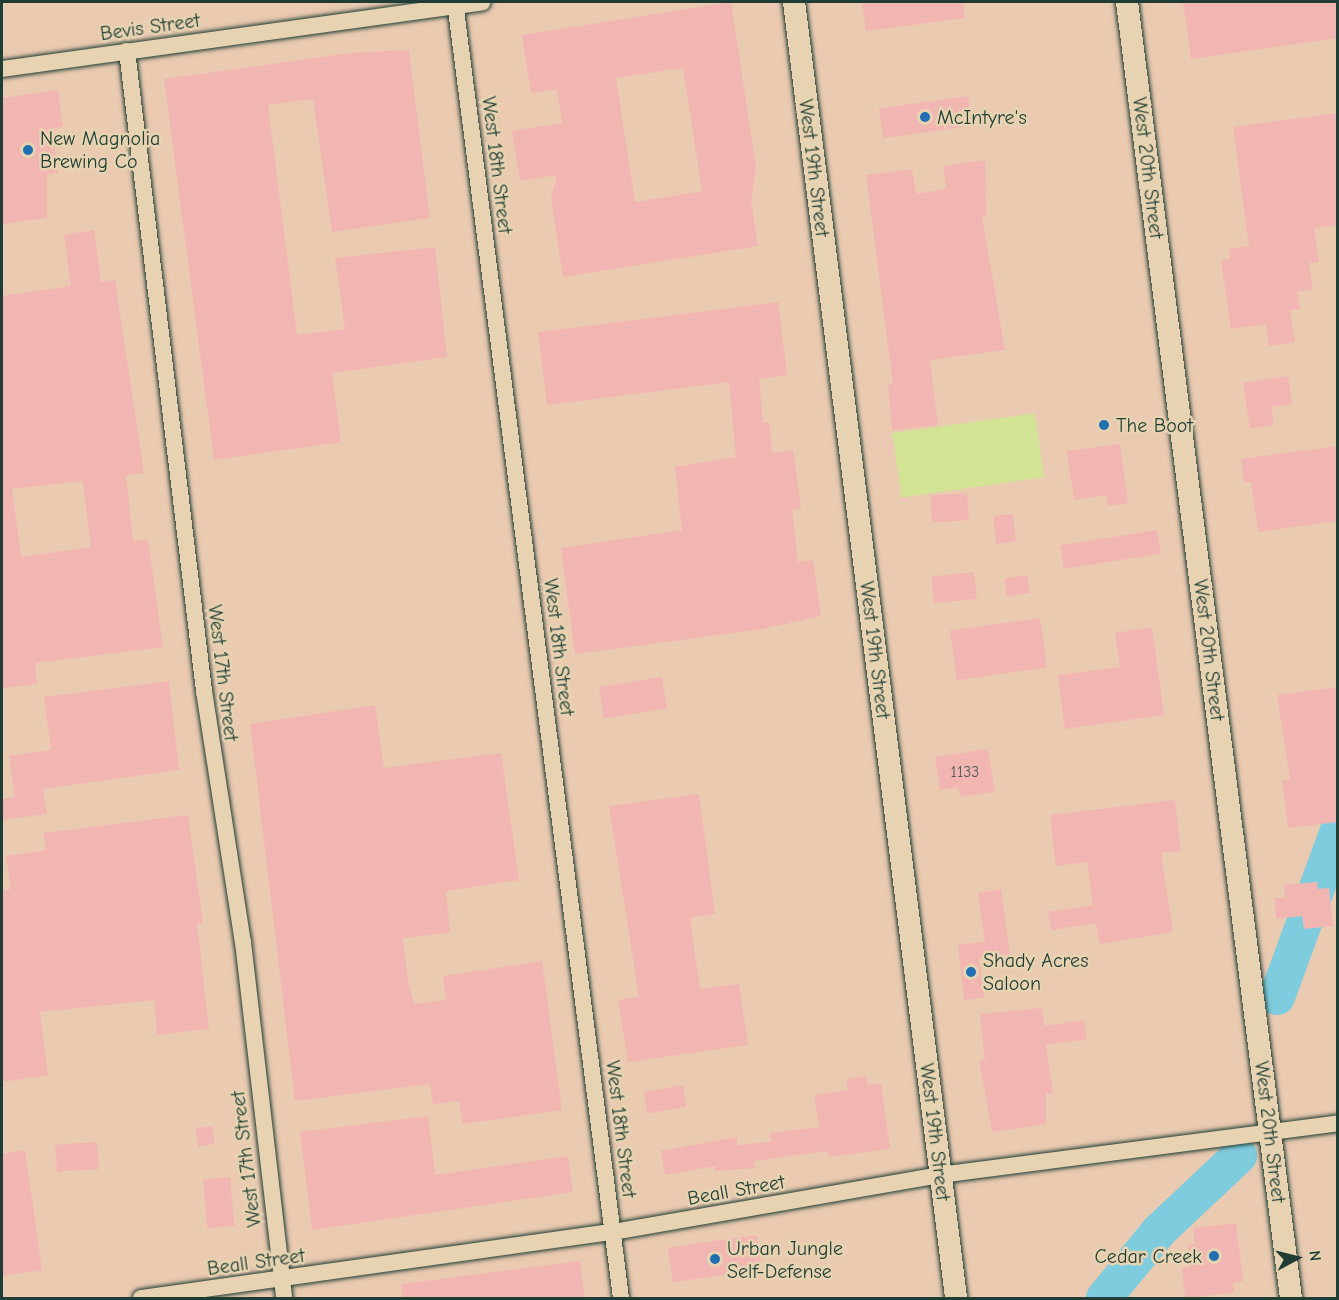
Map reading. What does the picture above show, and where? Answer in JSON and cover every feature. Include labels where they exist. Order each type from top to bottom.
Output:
[{"type":"street","name":"Bevis Street","points":[[2,69],[455,3],[482,2]]},
{"type":"street","name":"West 19th Street","points":[[794,2],[956,1299]]},
{"type":"street","name":"West 20th Street","points":[[1127,2],[1291,1299]]},
{"type":"street","name":"West 18th Street","points":[[455,3],[621,1299]]},
{"type":"street","name":"West 17th Street","points":[[127,51],[204,691],[243,942],[284,1299]]},
{"type":"street","name":"Beall Street","points":[[141,1299],[613,1232],[940,1175],[1338,1123]]},
{"type":"green space","points":[[1035,413],[1044,477],[901,497],[892,433]]},
{"type":"building","points":[[731,2],[756,167],[751,201],[758,246],[563,277],[551,198],[557,175],[520,181],[512,131],[562,123],[557,89],[531,93],[522,35]],"holes":[[[683,68],[702,191],[635,202],[616,78]]]},
{"type":"building","points":[[862,2],[963,2],[965,18],[866,31]]},
{"type":"building","points":[[1183,2],[1338,2],[1338,38],[1191,59]]},
{"type":"building","points":[[409,50],[430,218],[332,232],[313,99],[268,105],[297,335],[345,329],[335,258],[435,247],[447,357],[332,373],[341,442],[214,460],[164,79],[350,53]]},
{"type":"building","name":"New Magnolia Brewing Co","points":[[58,90],[63,127],[52,128],[58,173],[47,174],[47,218],[2,224],[2,98]]},
{"type":"building","name":"McIntyre's","points":[[968,96],[972,126],[883,138],[879,109]]},
{"type":"building","points":[[1338,113],[1338,225],[1314,228],[1319,262],[1309,263],[1313,289],[1297,292],[1300,309],[1290,310],[1295,342],[1269,346],[1266,324],[1231,329],[1221,260],[1230,259],[1229,249],[1249,246],[1233,127]]},
{"type":"building","points":[[985,160],[986,216],[982,216],[1005,350],[930,360],[938,425],[892,430],[888,385],[893,384],[866,175],[912,169],[916,194],[946,189],[943,166]]},
{"type":"building","points":[[94,230],[101,282],[115,280],[144,473],[126,475],[133,541],[148,539],[163,647],[35,663],[37,684],[2,688],[2,296],[71,286],[64,235]],"holes":[[[83,481],[91,547],[21,557],[12,489]]]},
{"type":"building","points":[[778,302],[787,375],[759,379],[763,423],[769,422],[772,453],[793,450],[801,508],[792,509],[798,562],[813,560],[821,616],[757,630],[575,654],[561,548],[682,530],[675,467],[736,457],[729,382],[547,405],[538,332]]},
{"type":"building","points":[[1288,376],[1292,404],[1271,407],[1274,425],[1250,429],[1243,383]]},
{"type":"building","points":[[1120,444],[1128,503],[1108,506],[1106,495],[1074,500],[1067,451]]},
{"type":"building","points":[[1338,446],[1338,521],[1258,532],[1251,482],[1244,482],[1241,459]]},
{"type":"building","points":[[967,493],[969,520],[932,523],[930,496]]},
{"type":"building","points":[[1013,514],[1016,542],[996,544],[993,516]]},
{"type":"building","points":[[1157,530],[1161,554],[1064,569],[1060,545]]},
{"type":"building","points":[[974,572],[977,599],[934,603],[931,576]]},
{"type":"building","points":[[1027,575],[1030,593],[1007,596],[1004,579]]},
{"type":"building","points":[[1040,618],[1047,668],[957,680],[950,631]]},
{"type":"building","points":[[1152,627],[1164,715],[1065,729],[1058,675],[1120,667],[1115,633]]},
{"type":"building","points":[[662,677],[667,709],[604,719],[599,687]]},
{"type":"building","points":[[169,681],[179,770],[43,789],[47,814],[2,820],[2,799],[15,797],[9,756],[51,750],[44,697]]},
{"type":"building","points":[[1338,687],[1338,822],[1288,828],[1282,780],[1290,779],[1277,695]]},
{"type":"building","points":[[375,705],[384,768],[501,753],[519,880],[446,891],[450,933],[403,938],[408,981],[414,1004],[446,1000],[443,976],[542,961],[562,1110],[463,1124],[459,1101],[433,1104],[430,1084],[295,1101],[250,724]]},
{"type":"building","points":[[988,749],[995,792],[960,797],[958,787],[940,790],[935,757]]},
{"type":"building","points":[[699,794],[715,914],[690,918],[700,989],[739,984],[748,1045],[628,1062],[618,1000],[639,997],[609,806]]},
{"type":"building","points":[[1175,800],[1181,851],[1161,853],[1173,932],[1100,944],[1096,923],[1051,930],[1048,912],[1093,905],[1087,862],[1056,866],[1050,815]]},
{"type":"building","points":[[188,815],[203,923],[197,924],[209,1029],[157,1035],[154,1000],[40,1012],[48,1075],[2,1082],[2,890],[11,889],[6,856],[46,850],[43,833]]},
{"type":"building","points":[[1317,882],[1318,889],[1329,888],[1333,926],[1304,929],[1302,916],[1276,919],[1275,898],[1285,897],[1284,885]]},
{"type":"building","points":[[1001,889],[1010,955],[979,958],[984,998],[964,1000],[958,945],[985,942],[978,893]]},
{"type":"building","points":[[1042,1008],[1044,1026],[1084,1020],[1087,1039],[1046,1045],[1053,1093],[1046,1094],[1046,1124],[992,1132],[979,1060],[985,1059],[980,1014]]},
{"type":"building","points":[[866,1076],[867,1085],[881,1083],[890,1149],[829,1157],[828,1151],[754,1161],[755,1168],[715,1171],[715,1166],[665,1175],[661,1151],[737,1137],[737,1145],[771,1142],[769,1133],[819,1127],[814,1095],[848,1090],[846,1079]]},
{"type":"building","points":[[683,1085],[687,1107],[647,1114],[644,1092]]},
{"type":"building","points":[[428,1116],[435,1175],[568,1156],[573,1192],[312,1230],[300,1132]]},
{"type":"building","points":[[212,1126],[215,1144],[198,1146],[195,1129]]},
{"type":"building","points":[[97,1142],[99,1169],[57,1172],[55,1145]]},
{"type":"building","points":[[25,1150],[42,1270],[2,1276],[2,1154]]},
{"type":"building","points":[[230,1177],[234,1226],[207,1228],[203,1179]]},
{"type":"building","name":"Cedar Creek","points":[[1236,1223],[1243,1281],[1233,1283],[1234,1293],[1185,1298],[1182,1268],[1190,1267],[1188,1245],[1195,1244],[1193,1228]]},
{"type":"building","name":"Urban Jungle Self-Defense","points":[[757,1235],[762,1270],[673,1282],[668,1248]]},
{"type":"building","points":[[580,1261],[585,1299],[402,1299],[401,1284]]},
{"type":"waterway","points":[[1277,997],[1338,830]]},
{"type":"waterway","points":[[1104,1298],[1159,1231],[1239,1156]]},
{"type":"place","name":"McIntyre's","points":[[925,117]]},
{"type":"place","name":"New Magnolia Brewing Co","points":[[28,150]]},
{"type":"place","name":"The Boot","points":[[1104,425]]},
{"type":"place","name":"Shady Acres Saloon","points":[[971,972]]},
{"type":"place","name":"Cedar Creek","points":[[1214,1256]]},
{"type":"place","name":"Urban Jungle Self-Defense","points":[[715,1259]]}]
